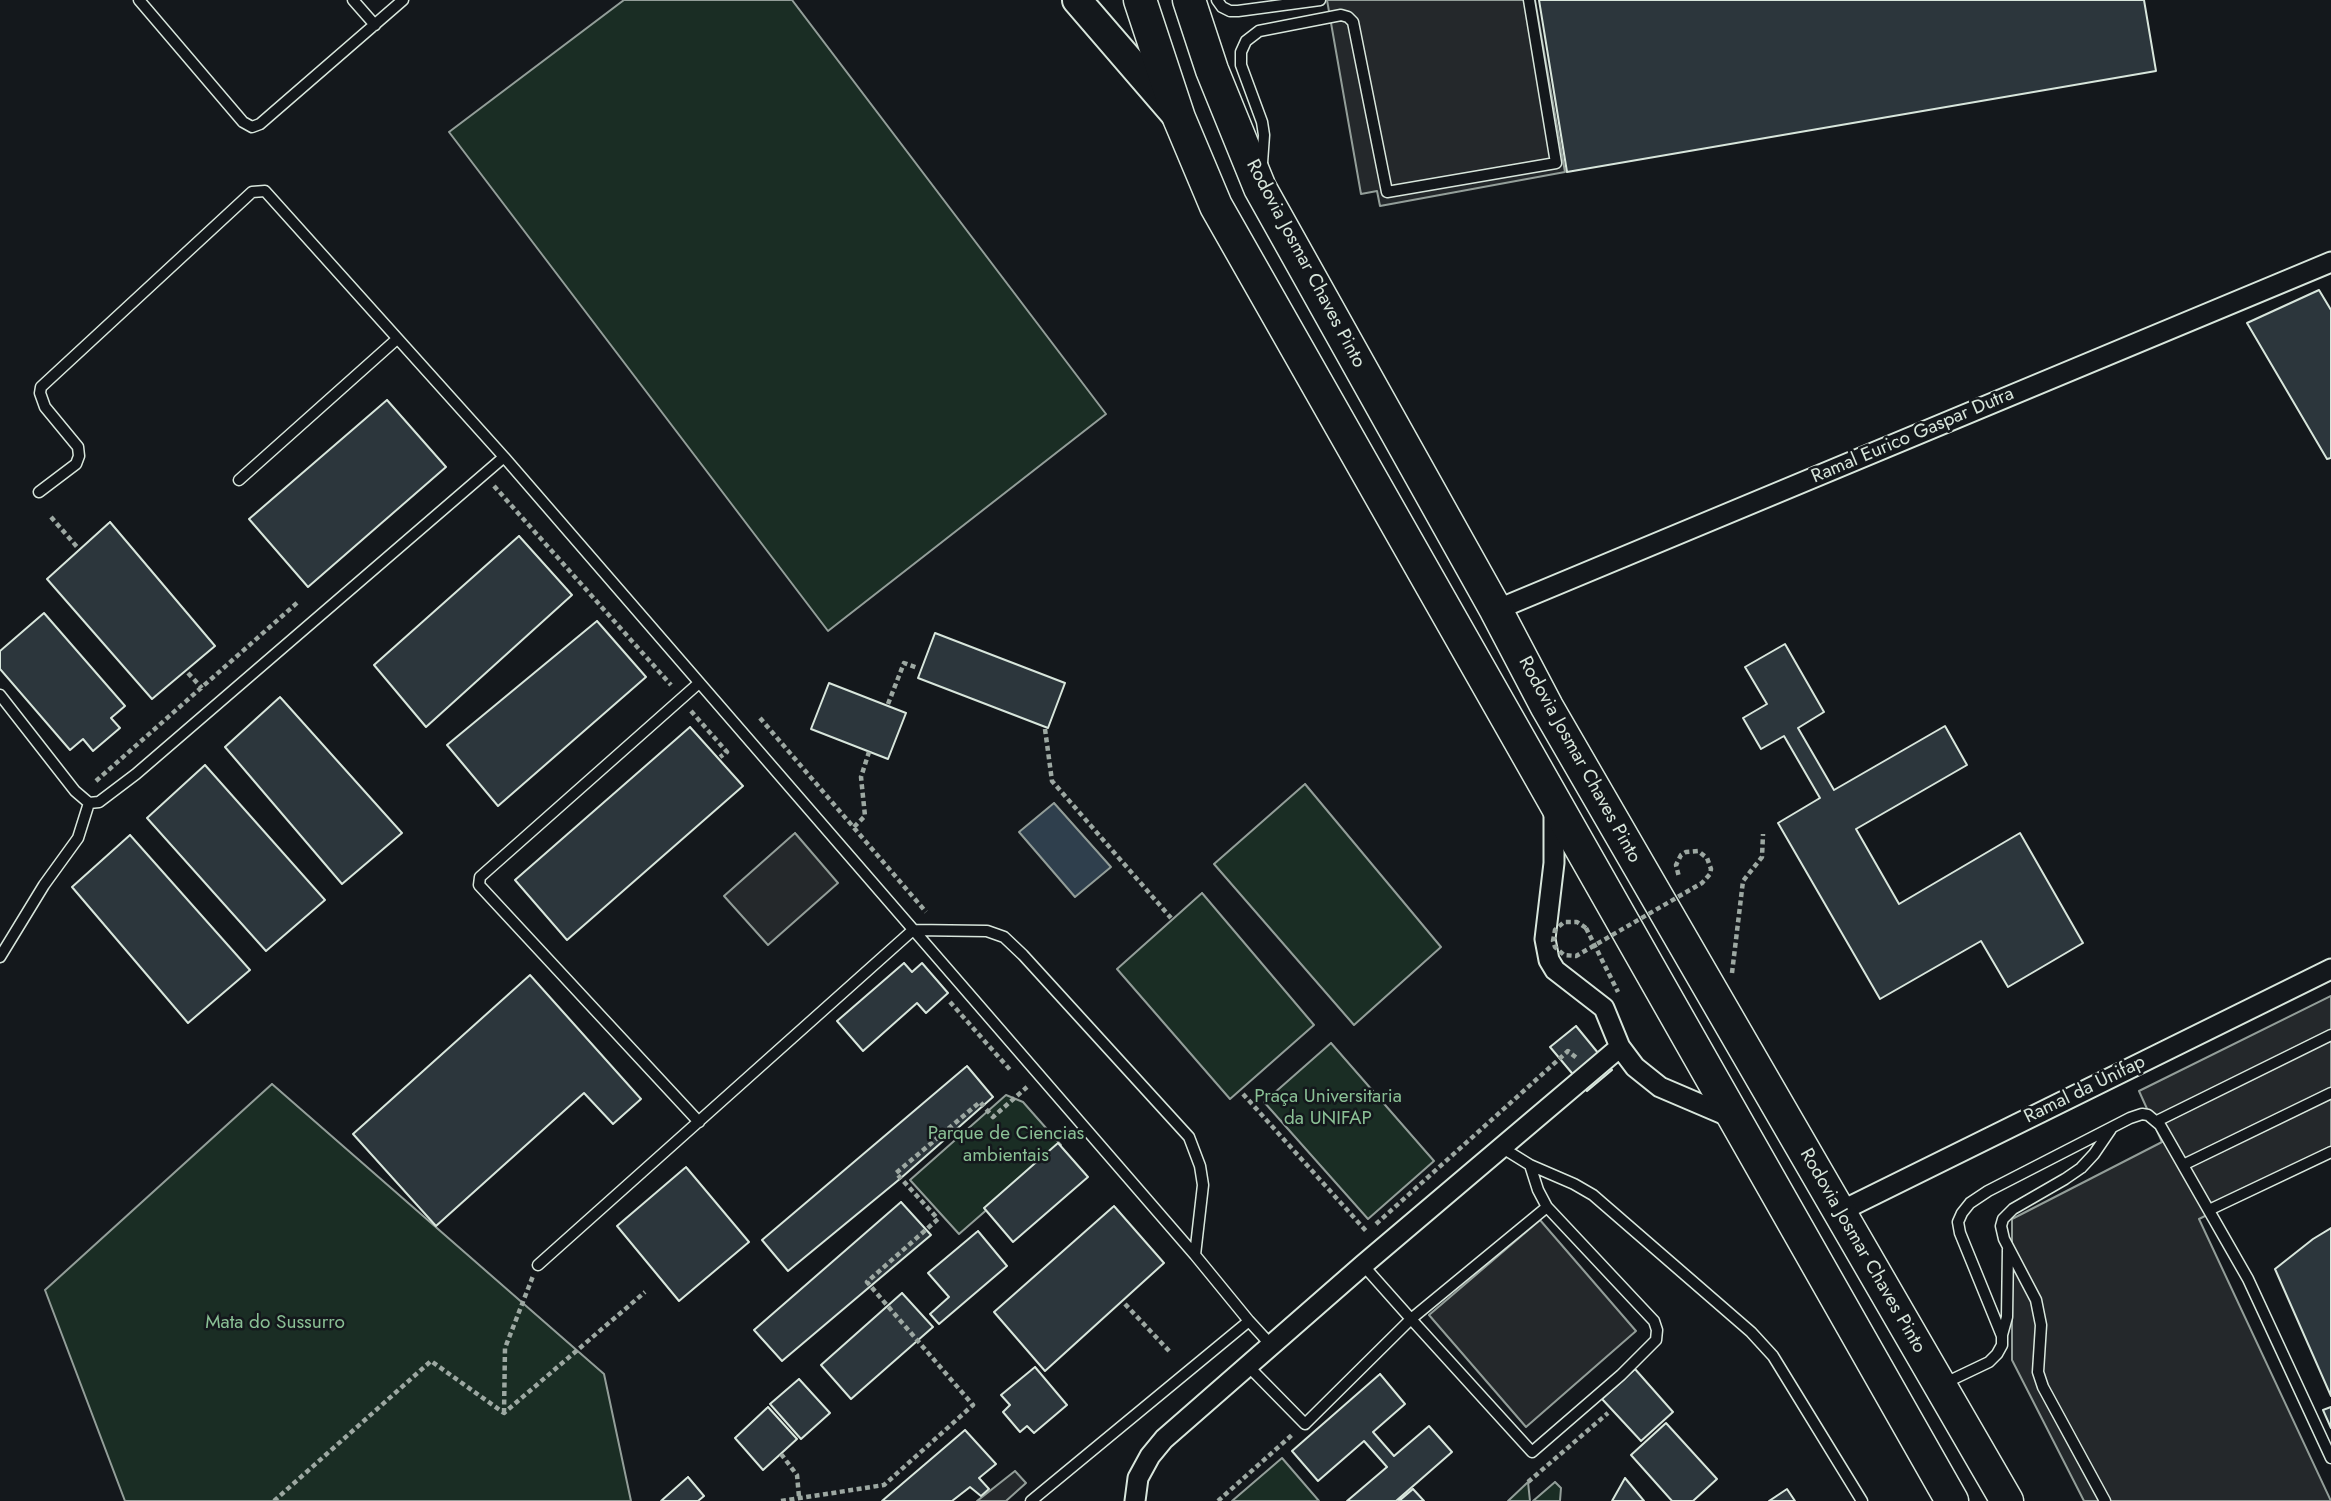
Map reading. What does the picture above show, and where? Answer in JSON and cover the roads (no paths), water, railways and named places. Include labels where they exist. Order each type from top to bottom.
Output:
[{"type":"main road","name":"Rodovia Josmar Chaves Pinto","points":[[1140,0],[1179,118],[1216,206],[1952,1501]]},
{"type":"main road","name":"Rodovia Josmar Chaves Pinto","points":[[1189,0],[1212,70],[1259,188],[1496,610],[1546,706],[2007,1501]]},
{"type":"street","points":[[1077,0],[1179,118]]},
{"type":"street","name":"Ramal Eurico Gaspar Dutra","points":[[1496,610],[2331,262]]},
{"type":"street","points":[[1554,797],[1554,863],[1545,939],[1549,960],[1555,970],[1604,1008],[1620,1047],[1635,1067],[1660,1087],[1737,1120]]},
{"type":"street","name":"Ramal da Unifap","points":[[1839,1212],[2331,969]]},
{"type":"street","points":[[1135,1501],[1138,1478],[1150,1456],[1164,1439],[1500,1147],[1620,1047]]},
{"type":"lane","points":[[139,0],[243,122],[251,127],[260,124],[403,0]]},
{"type":"lane","points":[[353,0],[375,25]]},
{"type":"lane","points":[[1217,0],[1222,7],[1238,11],[1320,0]]},
{"type":"lane","points":[[1259,188],[1264,135],[1262,122],[1241,65],[1241,52],[1247,41],[1259,31],[1341,15],[1353,22],[1387,192],[1556,163],[1529,0]]},
{"type":"lane","points":[[38,492],[76,464],[79,456],[78,446],[45,407],[40,393],[41,387],[252,192],[265,191],[504,457],[1271,1345]]},
{"type":"lane","points":[[239,480],[397,340]]},
{"type":"lane","points":[[0,695],[75,791],[89,803],[99,802],[136,774],[504,457]]},
{"type":"lane","points":[[699,683],[480,877],[480,885],[699,1122]]},
{"type":"lane","points":[[0,957],[44,885],[78,838],[89,803]]},
{"type":"lane","points":[[538,1265],[913,930],[988,931],[1003,937],[1023,955],[1189,1137],[1200,1166],[1203,1185],[1195,1255]]},
{"type":"lane","points":[[2157,1121],[2331,1035]]},
{"type":"lane","points":[[2183,1165],[2331,1093]]},
{"type":"lane","points":[[2002,1336],[1960,1233],[1958,1222],[1962,1213],[1970,1203],[1989,1191],[2142,1114],[2157,1121],[2248,1279],[2331,1458]]},
{"type":"lane","points":[[2105,1501],[2043,1387],[2038,1372],[2041,1325],[2036,1300],[2008,1247],[2001,1226],[2003,1219],[2012,1209],[2081,1168],[2113,1127]]},
{"type":"lane","points":[[1500,1147],[1530,1165],[1593,1195],[1751,1332],[1773,1356],[1862,1501]]},
{"type":"lane","points":[[2209,1210],[2331,1152]]},
{"type":"lane","points":[[1363,1265],[1532,1452],[1621,1375],[1656,1340],[1657,1331],[1654,1321],[1547,1207],[1530,1165]]},
{"type":"lane","points":[[1248,1366],[1305,1424],[1411,1319],[1547,1207]]},
{"type":"lane","points":[[1940,1385],[1989,1362],[2002,1345],[2007,1317],[2008,1247]]},
{"type":"lane","points":[[1031,1501],[1249,1321]]},
{"type":"water","points":[[1054,803],[1111,867],[1075,897],[1019,832]]},
{"type":"park label","name":"Praça Universitaria da UNIFAP","points":[[1328,1108]]},
{"type":"park label","name":"Parque de Ciencias ambientais","points":[[1006,1145]]},
{"type":"park label","name":"Mata do Sussurro","points":[[275,1323]]}]
